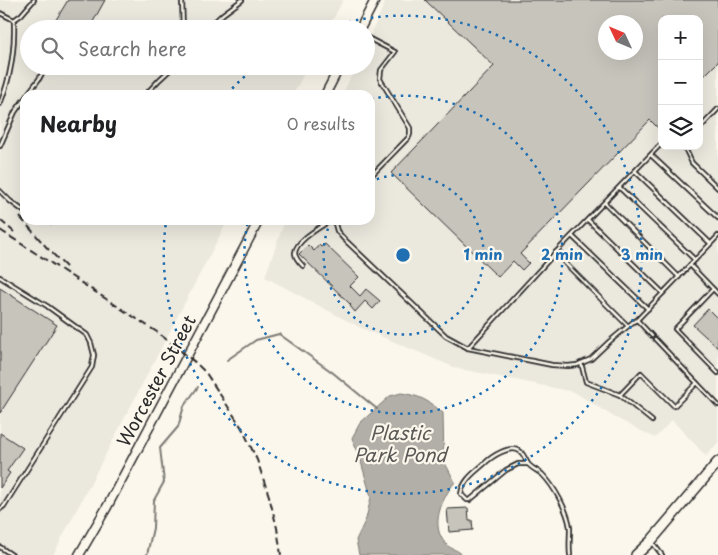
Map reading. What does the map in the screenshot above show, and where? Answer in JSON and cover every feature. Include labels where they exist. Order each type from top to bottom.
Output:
[{"type":"main road","points":[[365,20],[375,0]]},
{"type":"main road","points":[[328,90],[335,75]]},
{"type":"main road","name":"Worcester Street","points":[[79,555],[94,532],[256,225]]},
{"type":"main road","points":[[636,555],[651,541],[718,462]]},
{"type":"lane","points":[[14,20],[34,0]]},
{"type":"lane","points":[[182,0],[183,20]]},
{"type":"lane","points":[[217,20],[242,0]]},
{"type":"lane","points":[[0,14],[14,20]]},
{"type":"lane","points":[[0,104],[9,75],[14,20]]},
{"type":"lane","points":[[375,42],[395,52],[381,70],[380,79],[410,128],[410,134],[375,173]]},
{"type":"lane","points":[[30,90],[40,75]]},
{"type":"lane","points":[[150,90],[164,75]]},
{"type":"lane","points":[[0,146],[20,105]]},
{"type":"lane","points":[[703,125],[718,109]]},
{"type":"lane","points":[[468,348],[658,147]]},
{"type":"lane","points":[[686,150],[692,163],[718,188]]},
{"type":"lane","points":[[651,155],[718,218]]},
{"type":"lane","points":[[636,171],[710,244]]},
{"type":"lane","points":[[620,188],[695,260]]},
{"type":"lane","points":[[0,191],[20,208]]},
{"type":"lane","points":[[605,203],[679,277]]},
{"type":"lane","points":[[588,220],[663,293]]},
{"type":"lane","points":[[303,266],[296,257],[297,246],[302,240],[324,225]]},
{"type":"lane","points":[[334,225],[343,238],[446,336],[468,348],[552,365],[568,366],[592,359],[610,341],[637,320],[718,236]]},
{"type":"lane","points":[[572,236],[648,310]]},
{"type":"lane","points":[[555,254],[628,326]]},
{"type":"lane","points":[[690,265],[718,294]]},
{"type":"lane","points":[[0,277],[47,306],[87,335],[94,355],[92,367],[4,506],[0,509]]},
{"type":"lane","points":[[713,289],[675,329],[718,373]]},
{"type":"lane","points":[[637,320],[652,336]]},
{"type":"lane","points":[[655,339],[718,405]]},
{"type":"lane","points":[[581,363],[586,382],[620,395],[652,421]]},
{"type":"lane","points":[[620,395],[641,372],[674,406],[697,383]]},
{"type":"lane","points":[[528,464],[518,464],[506,470],[470,500],[467,500],[461,494],[462,487],[468,479],[488,460],[501,451],[516,450],[521,452],[528,464],[541,474],[555,491],[565,511],[570,527],[570,555]]},
{"type":"lane","points":[[651,541],[662,555]]},
{"type":"lane","points":[[0,547],[12,555]]},
{"type":"shaded area","points":[[0,0],[343,0],[333,20],[20,20],[20,75],[303,75],[296,90],[20,90],[20,225],[225,225],[53,555],[0,555]]},
{"type":"shaded area","points":[[386,0],[718,0],[718,443],[706,456],[672,420],[655,438],[614,417],[574,392],[456,368],[359,327],[265,277],[283,225],[375,225],[375,90],[344,90],[352,75],[375,75],[375,25]]},
{"type":"water","name":"Plastic Park Pond","points":[[401,393],[424,399],[443,413],[444,461],[455,482],[439,512],[438,529],[446,544],[462,555],[359,555],[356,540],[366,519],[371,497],[352,438],[360,423],[390,396]]},
{"type":"building","points":[[68,0],[105,0],[94,20],[56,20]]},
{"type":"building","points":[[425,0],[718,0],[718,62],[703,77],[703,15],[658,15],[658,128],[650,120],[520,254],[529,263],[522,270],[513,261],[498,277],[391,173],[494,66]]},
{"type":"building","points":[[325,244],[359,277],[350,286],[360,296],[366,289],[380,301],[373,309],[365,301],[355,312],[351,305],[299,254],[308,245],[314,251],[319,245],[321,247]]},
{"type":"building","points":[[0,288],[57,325],[0,413]]},
{"type":"building","points":[[708,309],[718,319],[718,348],[693,325]]},
{"type":"building","points":[[0,433],[23,448],[7,471],[10,473],[0,488]]},
{"type":"building","points":[[468,508],[469,520],[472,520],[473,530],[449,532],[447,509]]},
{"type":"waterway","points":[[227,360],[256,340],[279,334],[332,372],[377,409]]},
{"type":"waterway","points":[[147,555],[153,528],[154,500],[164,482],[160,448],[178,427],[184,406],[198,387]]},
{"type":"railway","points":[[0,220],[14,232]]},
{"type":"railway","points":[[27,225],[68,269]]},
{"type":"railway","points":[[0,230],[157,332],[206,373],[242,428],[257,460],[269,496],[281,555]]}]
